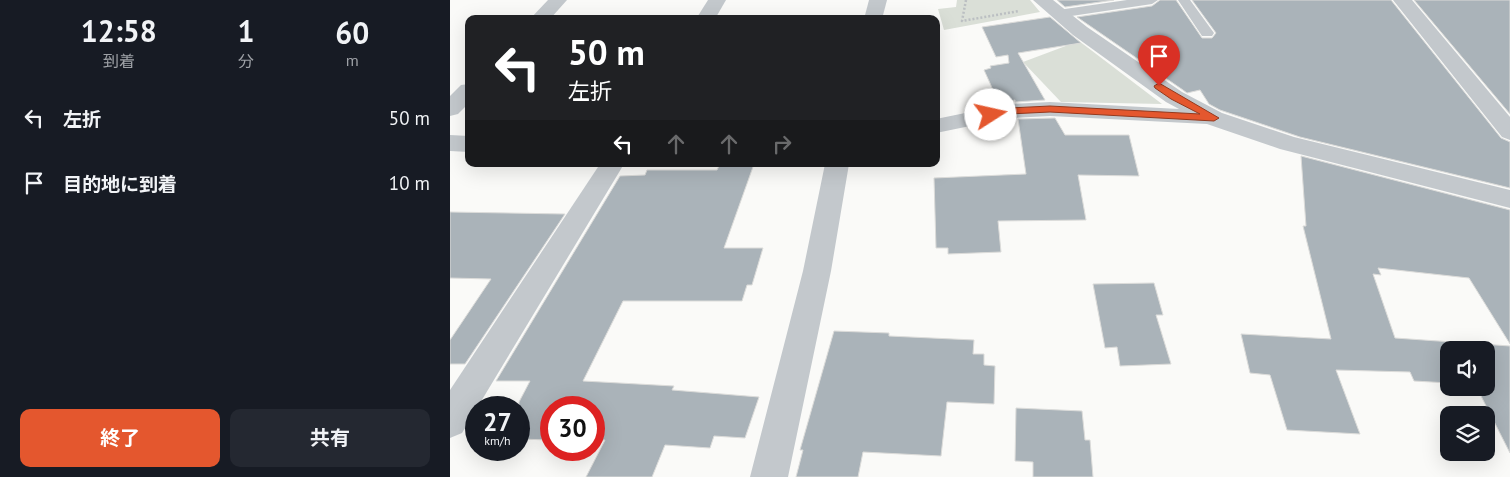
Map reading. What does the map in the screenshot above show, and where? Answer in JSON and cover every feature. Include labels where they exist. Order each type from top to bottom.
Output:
[{"type":"street","points":[[543,15],[558,0]]},
{"type":"street","points":[[707,15],[716,0]]},
{"type":"street","points":[[874,15],[878,0]]},
{"type":"street","points":[[1042,0],[1058,14],[1174,97],[1214,118],[1288,143],[1510,199]]},
{"type":"street","points":[[1402,0],[1510,132]]},
{"type":"street","points":[[450,109],[465,94]]},
{"type":"street","points":[[940,125],[1009,111],[1050,109],[1214,118]]},
{"type":"street","points":[[450,143],[465,144]]},
{"type":"street","points":[[450,421],[610,167]]},
{"type":"street","points":[[769,477],[817,271],[836,167]]},
{"type":"lane","points":[[1058,14],[1152,0]]},
{"type":"lane","points":[[1184,0],[1207,33]]},
{"type":"path","points":[[966,0],[962,22],[1024,10]]},
{"type":"shaded area","points":[[957,0],[1030,0],[1040,12],[944,30],[938,9],[956,7]]},
{"type":"shaded area","points":[[1079,41],[1162,104],[1061,102],[1023,62]]},
{"type":"building","points":[[1057,0],[1114,0],[1065,7]]},
{"type":"building","points":[[1160,0],[1176,0],[1202,38],[1212,38],[1216,33],[1192,0],[1391,0],[1501,138],[1510,142],[1510,188],[1300,137],[1220,110],[1209,104],[1200,90],[1187,93],[1077,17],[1152,6]]},
{"type":"building","points":[[1414,0],[1510,0],[1510,114]]},
{"type":"building","points":[[1050,17],[1081,43],[1018,53],[1045,100],[1015,102],[1015,100],[999,103],[984,70],[991,68],[990,66],[1009,63],[1008,55],[996,57],[982,27]]},
{"type":"building","points":[[1055,118],[1065,135],[1129,135],[1139,176],[1078,175],[1086,220],[998,221],[1001,252],[948,254],[948,248],[936,248],[934,178],[1026,174],[1018,119]]},
{"type":"building","points":[[1301,156],[1510,210],[1510,344],[1469,278],[1378,268],[1381,275],[1373,274],[1395,338],[1440,341],[1440,382],[1414,381],[1410,372],[1336,370],[1360,434],[1287,430],[1270,375],[1250,373],[1241,334],[1331,339],[1303,226],[1306,226]]},
{"type":"building","points":[[718,167],[753,167],[724,248],[763,248],[752,285],[747,285],[742,301],[623,301],[583,381],[674,386],[672,390],[759,397],[745,438],[714,436],[710,448],[665,445],[652,477],[586,477],[594,461],[605,461],[605,396],[540,396],[540,440],[530,439],[530,396],[522,396],[530,381],[496,381],[620,176],[645,175],[647,170],[717,170]]},
{"type":"building","points":[[450,212],[565,214],[465,364],[450,364],[450,340],[491,279],[450,278]]},
{"type":"building","points":[[1154,283],[1163,315],[1156,315],[1171,364],[1120,366],[1117,347],[1105,348],[1093,284]]},
{"type":"building","points":[[834,331],[889,333],[889,336],[974,340],[973,354],[984,354],[984,365],[995,366],[994,404],[947,402],[941,456],[863,452],[858,477],[796,477],[803,450],[800,450]]},
{"type":"building","points":[[1495,345],[1510,346],[1510,453],[1495,423],[1495,406],[1486,406],[1481,396],[1495,396]]},
{"type":"building","points":[[1016,408],[1082,411],[1085,440],[1090,440],[1093,477],[1033,477],[1033,462],[1015,461]]},
{"type":"route","points":[[991,115],[1009,111],[1050,109],[1214,118],[1174,97],[1159,86]]}]
